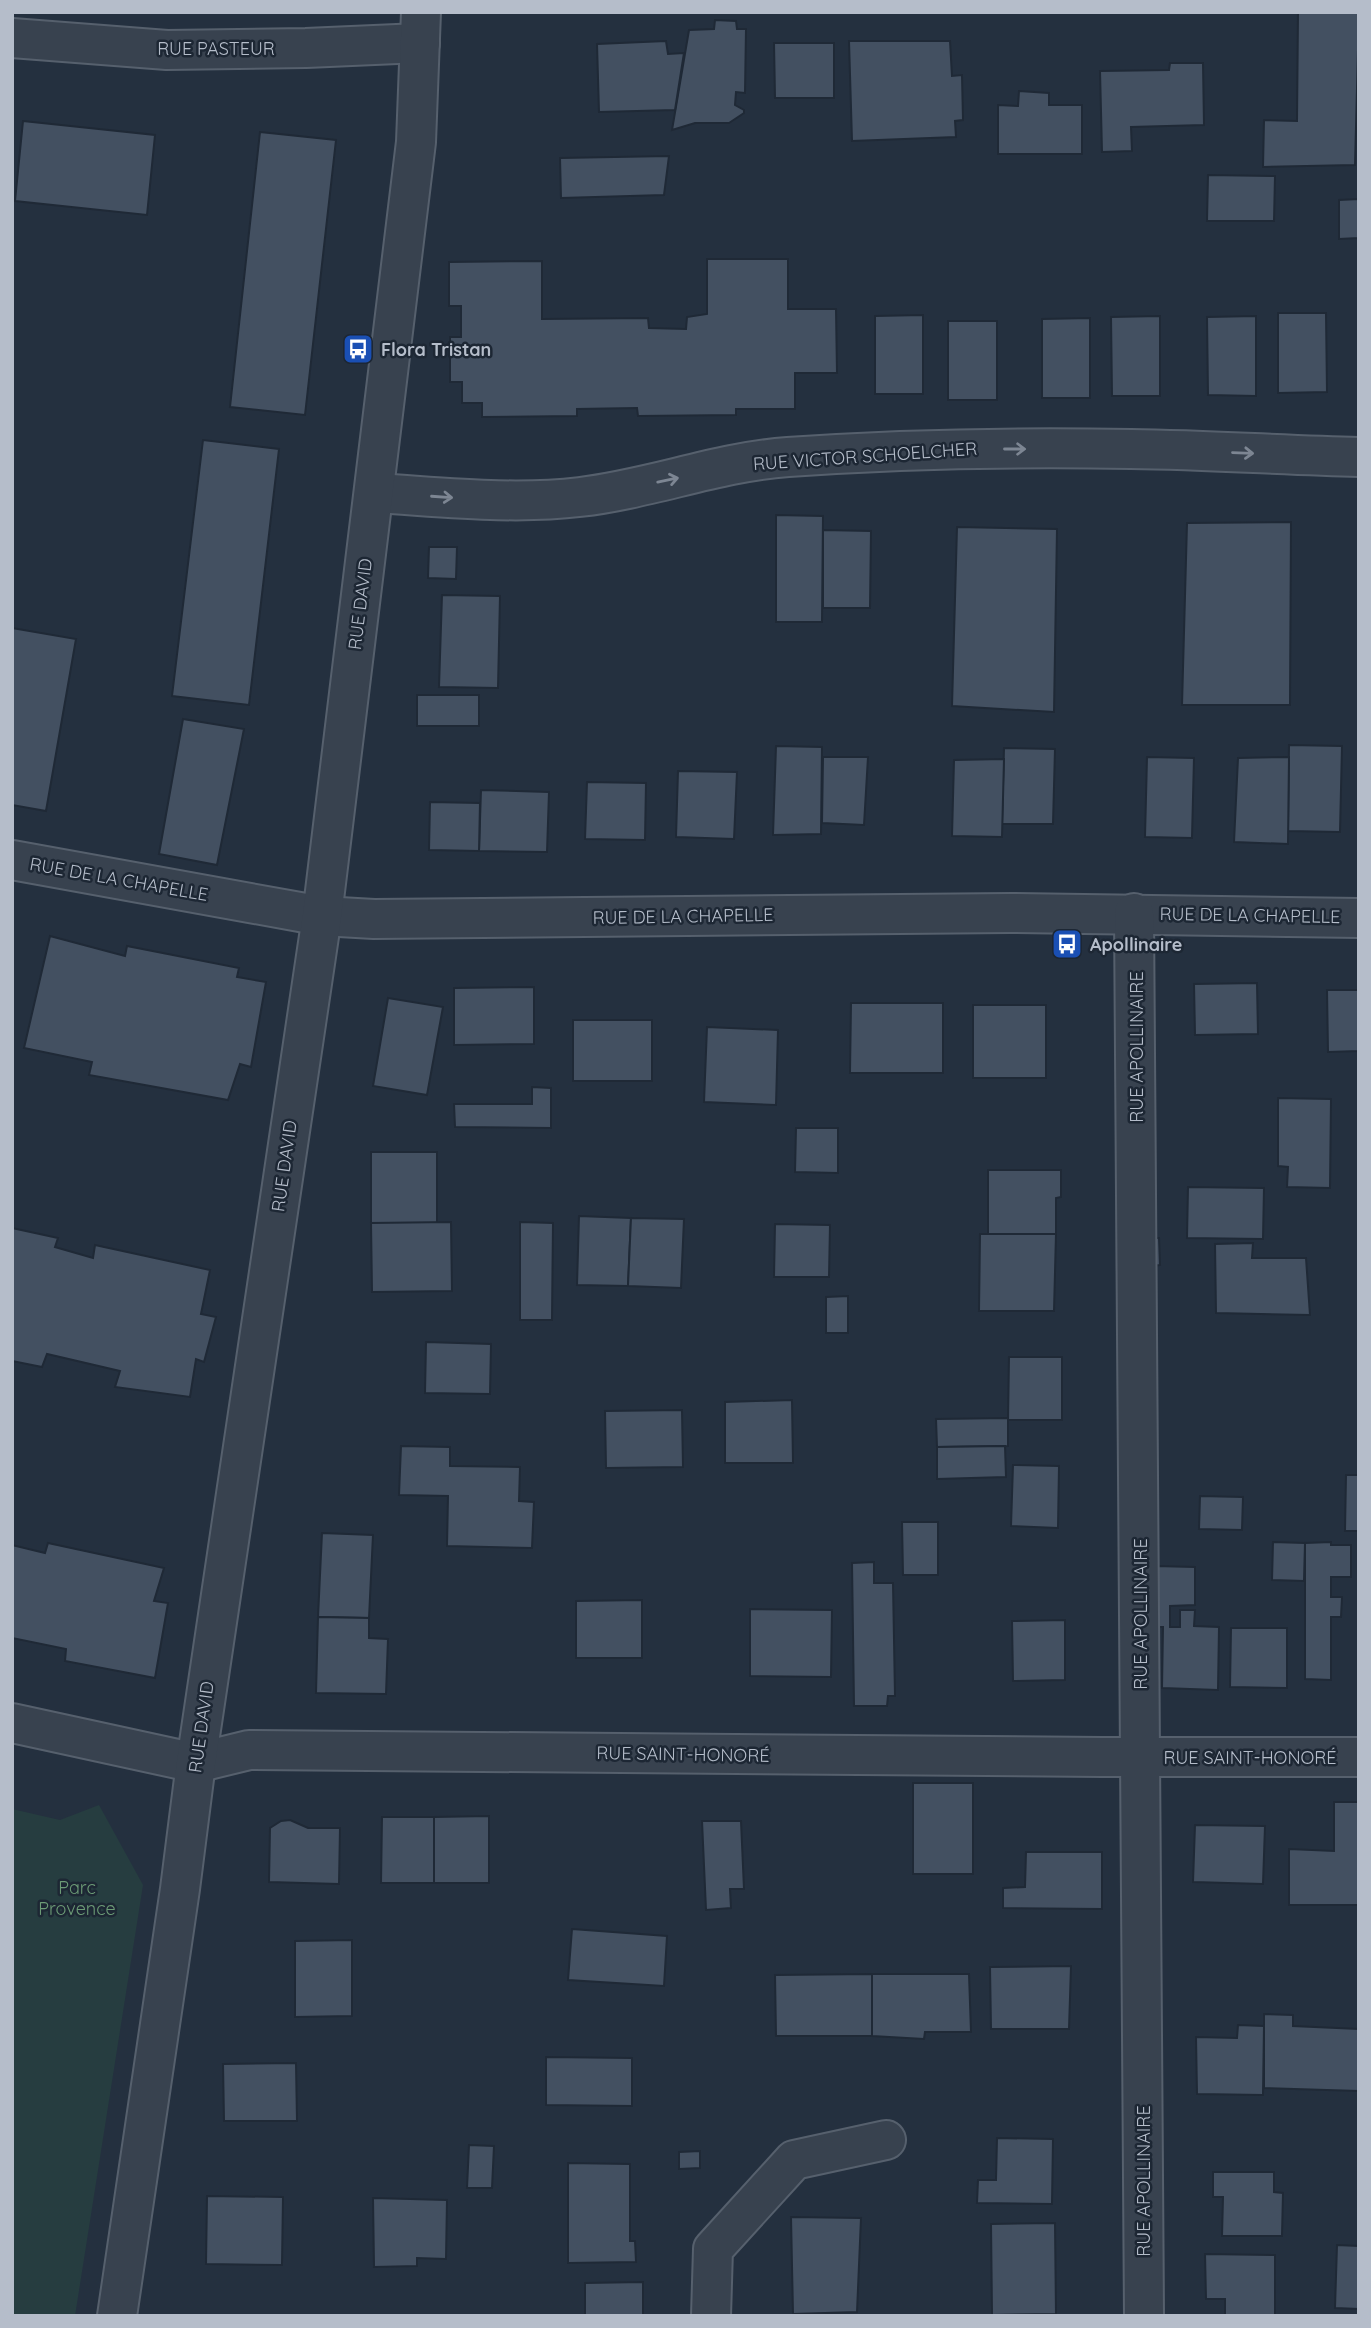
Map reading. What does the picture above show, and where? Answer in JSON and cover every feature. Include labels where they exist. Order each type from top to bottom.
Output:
[{"type":"street","name":"RUE PASTEUR","points":[[12,38],[167,50],[306,48],[421,27]]},
{"type":"street","name":"RUE DAVID","points":[[117,2316],[322,916],[416,142],[421,27]]},
{"type":"street","name":"RUE VICTOR SCHOELCHER","points":[[374,493],[547,500],[613,492],[784,457],[950,449],[1132,449],[1359,457]]},
{"type":"street","name":"RUE DE LA CHAPELLE","points":[[12,860],[322,916],[374,919],[1134,913],[1359,918]]},
{"type":"street","name":"RUE APOLLINAIRE","points":[[1134,913],[1144,2316]]},
{"type":"street","name":"RUE SAINT-HONORÉ","points":[[12,1724],[196,1763],[250,1749],[1141,1758],[1359,1756]]},
{"type":"street","points":[[711,2316],[713,2249],[794,2160],[886,2140]]},
{"type":"green space","name":"Parc Provence","points":[[99,1805],[143,1885],[75,2316],[12,2316],[12,1809],[60,1820]]},
{"type":"building","points":[[1298,12],[1359,12],[1355,165],[1263,167],[1264,120],[1297,121]]},
{"type":"building","points":[[715,20],[736,21],[737,29],[746,29],[745,93],[736,92],[735,105],[744,110],[744,113],[729,123],[695,123],[672,130],[689,30],[714,29]]},
{"type":"building","points":[[666,41],[668,54],[684,53],[675,110],[599,112],[597,44]]},
{"type":"building","points":[[849,41],[950,41],[952,76],[962,75],[963,120],[955,121],[956,137],[852,141]]},
{"type":"building","points":[[774,43],[834,43],[834,98],[775,98]]},
{"type":"building","points":[[1170,63],[1203,63],[1204,125],[1131,127],[1132,151],[1102,152],[1100,71],[1169,70]]},
{"type":"building","points":[[1019,91],[1049,93],[1049,105],[1082,105],[1082,154],[998,154],[998,105],[1018,106]]},
{"type":"building","points":[[23,121],[155,135],[147,215],[15,201]]},
{"type":"building","points":[[260,132],[336,140],[305,415],[230,407]]},
{"type":"building","points":[[669,156],[664,195],[561,198],[560,158]]},
{"type":"building","points":[[1208,175],[1275,176],[1274,221],[1207,221]]},
{"type":"building","points":[[1359,199],[1359,238],[1339,239],[1339,200]]},
{"type":"building","points":[[707,259],[788,259],[788,309],[836,309],[837,373],[795,373],[795,409],[736,409],[736,415],[638,416],[637,408],[577,409],[577,416],[482,417],[482,403],[462,403],[462,382],[450,382],[450,337],[461,337],[461,306],[449,306],[449,262],[542,261],[542,319],[648,318],[649,328],[686,329],[687,317],[707,314]]},
{"type":"building","points":[[1278,313],[1326,313],[1327,392],[1278,393]]},
{"type":"building","points":[[923,315],[923,394],[875,394],[875,316]]},
{"type":"building","points":[[1160,316],[1160,396],[1112,396],[1111,317]]},
{"type":"building","points":[[1256,316],[1256,396],[1208,395],[1207,317]]},
{"type":"building","points":[[1090,318],[1090,398],[1042,398],[1042,319]]},
{"type":"building","points":[[948,321],[997,321],[997,400],[948,400]]},
{"type":"building","points":[[203,440],[279,449],[249,705],[172,696]]},
{"type":"building","points":[[776,515],[823,516],[822,622],[776,622]]},
{"type":"building","points":[[1291,522],[1290,705],[1182,705],[1187,523]]},
{"type":"building","points":[[957,527],[1057,529],[1054,712],[952,706]]},
{"type":"building","points":[[823,530],[871,531],[870,608],[823,608]]},
{"type":"building","points":[[429,547],[457,547],[456,579],[428,578]]},
{"type":"building","points":[[442,595],[500,596],[498,688],[439,687]]},
{"type":"building","points":[[12,628],[76,639],[46,811],[12,805]]},
{"type":"building","points":[[417,695],[479,695],[479,726],[417,726]]},
{"type":"building","points":[[183,719],[244,729],[217,865],[159,854]]},
{"type":"building","points":[[1289,745],[1342,746],[1340,832],[1288,831]]},
{"type":"building","points":[[776,746],[822,747],[821,834],[773,835]]},
{"type":"building","points":[[1004,748],[1055,749],[1053,824],[1002,824]]},
{"type":"building","points":[[823,757],[868,757],[864,825],[822,823]]},
{"type":"building","points":[[1147,757],[1194,758],[1192,838],[1145,837]]},
{"type":"building","points":[[1289,757],[1288,844],[1234,842],[1238,758]]},
{"type":"building","points":[[1004,759],[1002,837],[952,836],[954,760]]},
{"type":"building","points":[[678,771],[737,772],[734,839],[676,837]]},
{"type":"building","points":[[587,782],[646,783],[645,840],[585,839]]},
{"type":"building","points":[[481,790],[549,792],[547,852],[479,851]]},
{"type":"building","points":[[430,802],[480,803],[479,851],[429,850]]},
{"type":"building","points":[[50,936],[125,956],[127,946],[239,968],[237,977],[266,982],[251,1067],[240,1064],[228,1100],[89,1075],[92,1062],[24,1048]]},
{"type":"building","points":[[1257,983],[1258,1034],[1195,1035],[1194,984]]},
{"type":"building","points":[[534,987],[534,1044],[454,1045],[454,988]]},
{"type":"building","points":[[1327,990],[1359,990],[1359,1051],[1328,1052]]},
{"type":"building","points":[[388,998],[443,1007],[427,1095],[373,1086]]},
{"type":"building","points":[[851,1003],[943,1003],[943,1073],[850,1073]]},
{"type":"building","points":[[973,1005],[1046,1005],[1046,1078],[973,1078]]},
{"type":"building","points":[[573,1020],[652,1020],[652,1081],[573,1081]]},
{"type":"building","points":[[707,1027],[778,1030],[776,1105],[704,1102]]},
{"type":"building","points":[[532,1087],[551,1088],[551,1128],[455,1127],[454,1104],[532,1104]]},
{"type":"building","points":[[1278,1098],[1331,1099],[1330,1188],[1287,1187],[1288,1167],[1278,1166]]},
{"type":"building","points":[[796,1128],[838,1128],[838,1173],[795,1172]]},
{"type":"building","points":[[371,1152],[437,1152],[437,1223],[371,1223]]},
{"type":"building","points":[[988,1170],[1061,1170],[1061,1197],[1056,1198],[1056,1234],[988,1234]]},
{"type":"building","points":[[1188,1187],[1264,1188],[1263,1239],[1187,1238]]},
{"type":"building","points":[[579,1216],[631,1218],[628,1286],[577,1285]]},
{"type":"building","points":[[631,1218],[684,1219],[681,1288],[628,1286]]},
{"type":"building","points":[[451,1222],[452,1291],[372,1292],[371,1223]]},
{"type":"building","points":[[520,1222],[553,1223],[552,1320],[520,1320]]},
{"type":"building","points":[[775,1224],[830,1225],[829,1277],[774,1277]]},
{"type":"building","points":[[12,1228],[58,1238],[55,1247],[93,1258],[95,1245],[210,1270],[201,1314],[216,1317],[204,1362],[196,1359],[190,1397],[115,1387],[120,1371],[47,1354],[42,1367],[12,1361]]},
{"type":"building","points":[[980,1234],[1056,1234],[1054,1311],[979,1311]]},
{"type":"building","points":[[1152,1238],[1159,1238],[1160,1265],[1153,1266]]},
{"type":"building","points":[[1253,1243],[1252,1258],[1306,1258],[1310,1315],[1216,1313],[1215,1244]]},
{"type":"building","points":[[848,1296],[848,1333],[826,1333],[826,1297]]},
{"type":"building","points":[[426,1342],[491,1344],[490,1394],[425,1393]]},
{"type":"building","points":[[1009,1357],[1062,1357],[1062,1420],[1008,1420]]},
{"type":"building","points":[[792,1400],[793,1463],[725,1463],[725,1402]]},
{"type":"building","points":[[682,1410],[683,1467],[606,1468],[605,1411]]},
{"type":"building","points":[[1008,1418],[1008,1446],[937,1447],[936,1419]]},
{"type":"building","points":[[401,1446],[450,1447],[450,1466],[520,1467],[519,1501],[534,1502],[532,1548],[447,1546],[448,1496],[399,1495]]},
{"type":"building","points":[[1005,1446],[1006,1477],[937,1479],[937,1447]]},
{"type":"building","points":[[1013,1465],[1059,1466],[1058,1528],[1011,1526]]},
{"type":"building","points":[[1346,1475],[1359,1475],[1359,1531],[1345,1531]]},
{"type":"building","points":[[1200,1496],[1243,1497],[1242,1530],[1199,1529]]},
{"type":"building","points":[[902,1522],[938,1522],[938,1575],[903,1575]]},
{"type":"building","points":[[322,1533],[373,1535],[369,1618],[318,1617]]},
{"type":"building","points":[[1273,1542],[1305,1543],[1304,1581],[1272,1580]]},
{"type":"building","points":[[1331,1542],[1331,1545],[1351,1545],[1351,1577],[1331,1577],[1331,1597],[1342,1597],[1341,1617],[1331,1617],[1331,1680],[1305,1679],[1305,1543]]},
{"type":"building","points":[[48,1543],[164,1568],[154,1601],[168,1603],[155,1678],[65,1661],[66,1649],[12,1638],[12,1545],[45,1553]]},
{"type":"building","points":[[874,1562],[874,1583],[893,1583],[895,1696],[888,1696],[887,1706],[854,1706],[852,1563]]},
{"type":"building","points":[[1155,1566],[1195,1567],[1195,1605],[1170,1606],[1170,1627],[1180,1627],[1180,1610],[1195,1610],[1194,1626],[1219,1627],[1218,1690],[1162,1688],[1163,1627],[1155,1627]]},
{"type":"building","points":[[642,1600],[642,1658],[576,1658],[576,1601]]},
{"type":"building","points":[[750,1609],[832,1610],[831,1677],[750,1676]]},
{"type":"building","points":[[318,1617],[369,1618],[369,1638],[388,1639],[386,1694],[316,1693]]},
{"type":"building","points":[[1065,1620],[1065,1680],[1013,1681],[1012,1621]]},
{"type":"building","points":[[1231,1628],[1287,1628],[1287,1688],[1230,1687]]},
{"type":"building","points":[[913,1783],[973,1783],[973,1874],[913,1874]]},
{"type":"building","points":[[1334,1802],[1359,1802],[1359,1905],[1289,1905],[1289,1849],[1334,1851]]},
{"type":"building","points":[[489,1816],[489,1883],[434,1883],[434,1817]]},
{"type":"building","points":[[382,1817],[434,1817],[434,1883],[381,1883]]},
{"type":"building","points":[[290,1820],[308,1828],[340,1828],[339,1884],[269,1882],[270,1828],[281,1821]]},
{"type":"building","points":[[702,1821],[741,1821],[744,1889],[730,1889],[731,1908],[706,1910]]},
{"type":"building","points":[[1195,1825],[1265,1826],[1263,1884],[1193,1882]]},
{"type":"building","points":[[1026,1852],[1102,1852],[1102,1909],[1003,1908],[1003,1888],[1025,1887]]},
{"type":"building","points":[[572,1929],[667,1936],[664,1986],[568,1980]]},
{"type":"building","points":[[352,1940],[352,2016],[295,2017],[295,1941]]},
{"type":"building","points":[[1071,1966],[1069,2029],[991,2029],[990,1967]]},
{"type":"building","points":[[872,1974],[872,2036],[776,2036],[775,1975]]},
{"type":"building","points":[[872,1974],[969,1974],[971,2032],[925,2032],[924,2039],[872,2036]]},
{"type":"building","points":[[1264,2014],[1293,2015],[1293,2026],[1359,2029],[1359,2091],[1264,2088]]},
{"type":"building","points":[[1238,2025],[1264,2026],[1263,2095],[1197,2094],[1196,2037],[1237,2038]]},
{"type":"building","points":[[546,2057],[632,2058],[632,2106],[546,2105]]},
{"type":"building","points":[[296,2063],[297,2121],[224,2121],[223,2064]]},
{"type":"building","points":[[997,2138],[1053,2139],[1052,2204],[977,2203],[978,2180],[996,2180]]},
{"type":"building","points":[[469,2145],[494,2146],[492,2188],[467,2188]]},
{"type":"building","points":[[700,2151],[700,2168],[679,2169],[679,2152]]},
{"type":"building","points":[[568,2163],[630,2164],[630,2241],[635,2241],[636,2262],[568,2263]]},
{"type":"building","points":[[1213,2172],[1274,2172],[1274,2192],[1283,2193],[1282,2236],[1222,2236],[1223,2197],[1213,2197]]},
{"type":"building","points":[[207,2196],[283,2197],[282,2265],[206,2264]]},
{"type":"building","points":[[373,2198],[447,2200],[446,2259],[417,2258],[417,2266],[374,2267]]},
{"type":"building","points":[[791,2217],[861,2218],[857,2312],[793,2314]]},
{"type":"building","points":[[1055,2223],[1056,2314],[992,2315],[991,2224]]},
{"type":"building","points":[[1337,2245],[1359,2246],[1359,2309],[1335,2308]]},
{"type":"building","points":[[1205,2254],[1275,2255],[1275,2316],[1225,2316],[1225,2299],[1206,2299]]},
{"type":"building","points":[[643,2282],[643,2316],[585,2316],[585,2283]]},
{"type":"place","name":"Flora Tristan","points":[[358,349]]},
{"type":"place","name":"Apollinaire","points":[[1067,944]]}]
